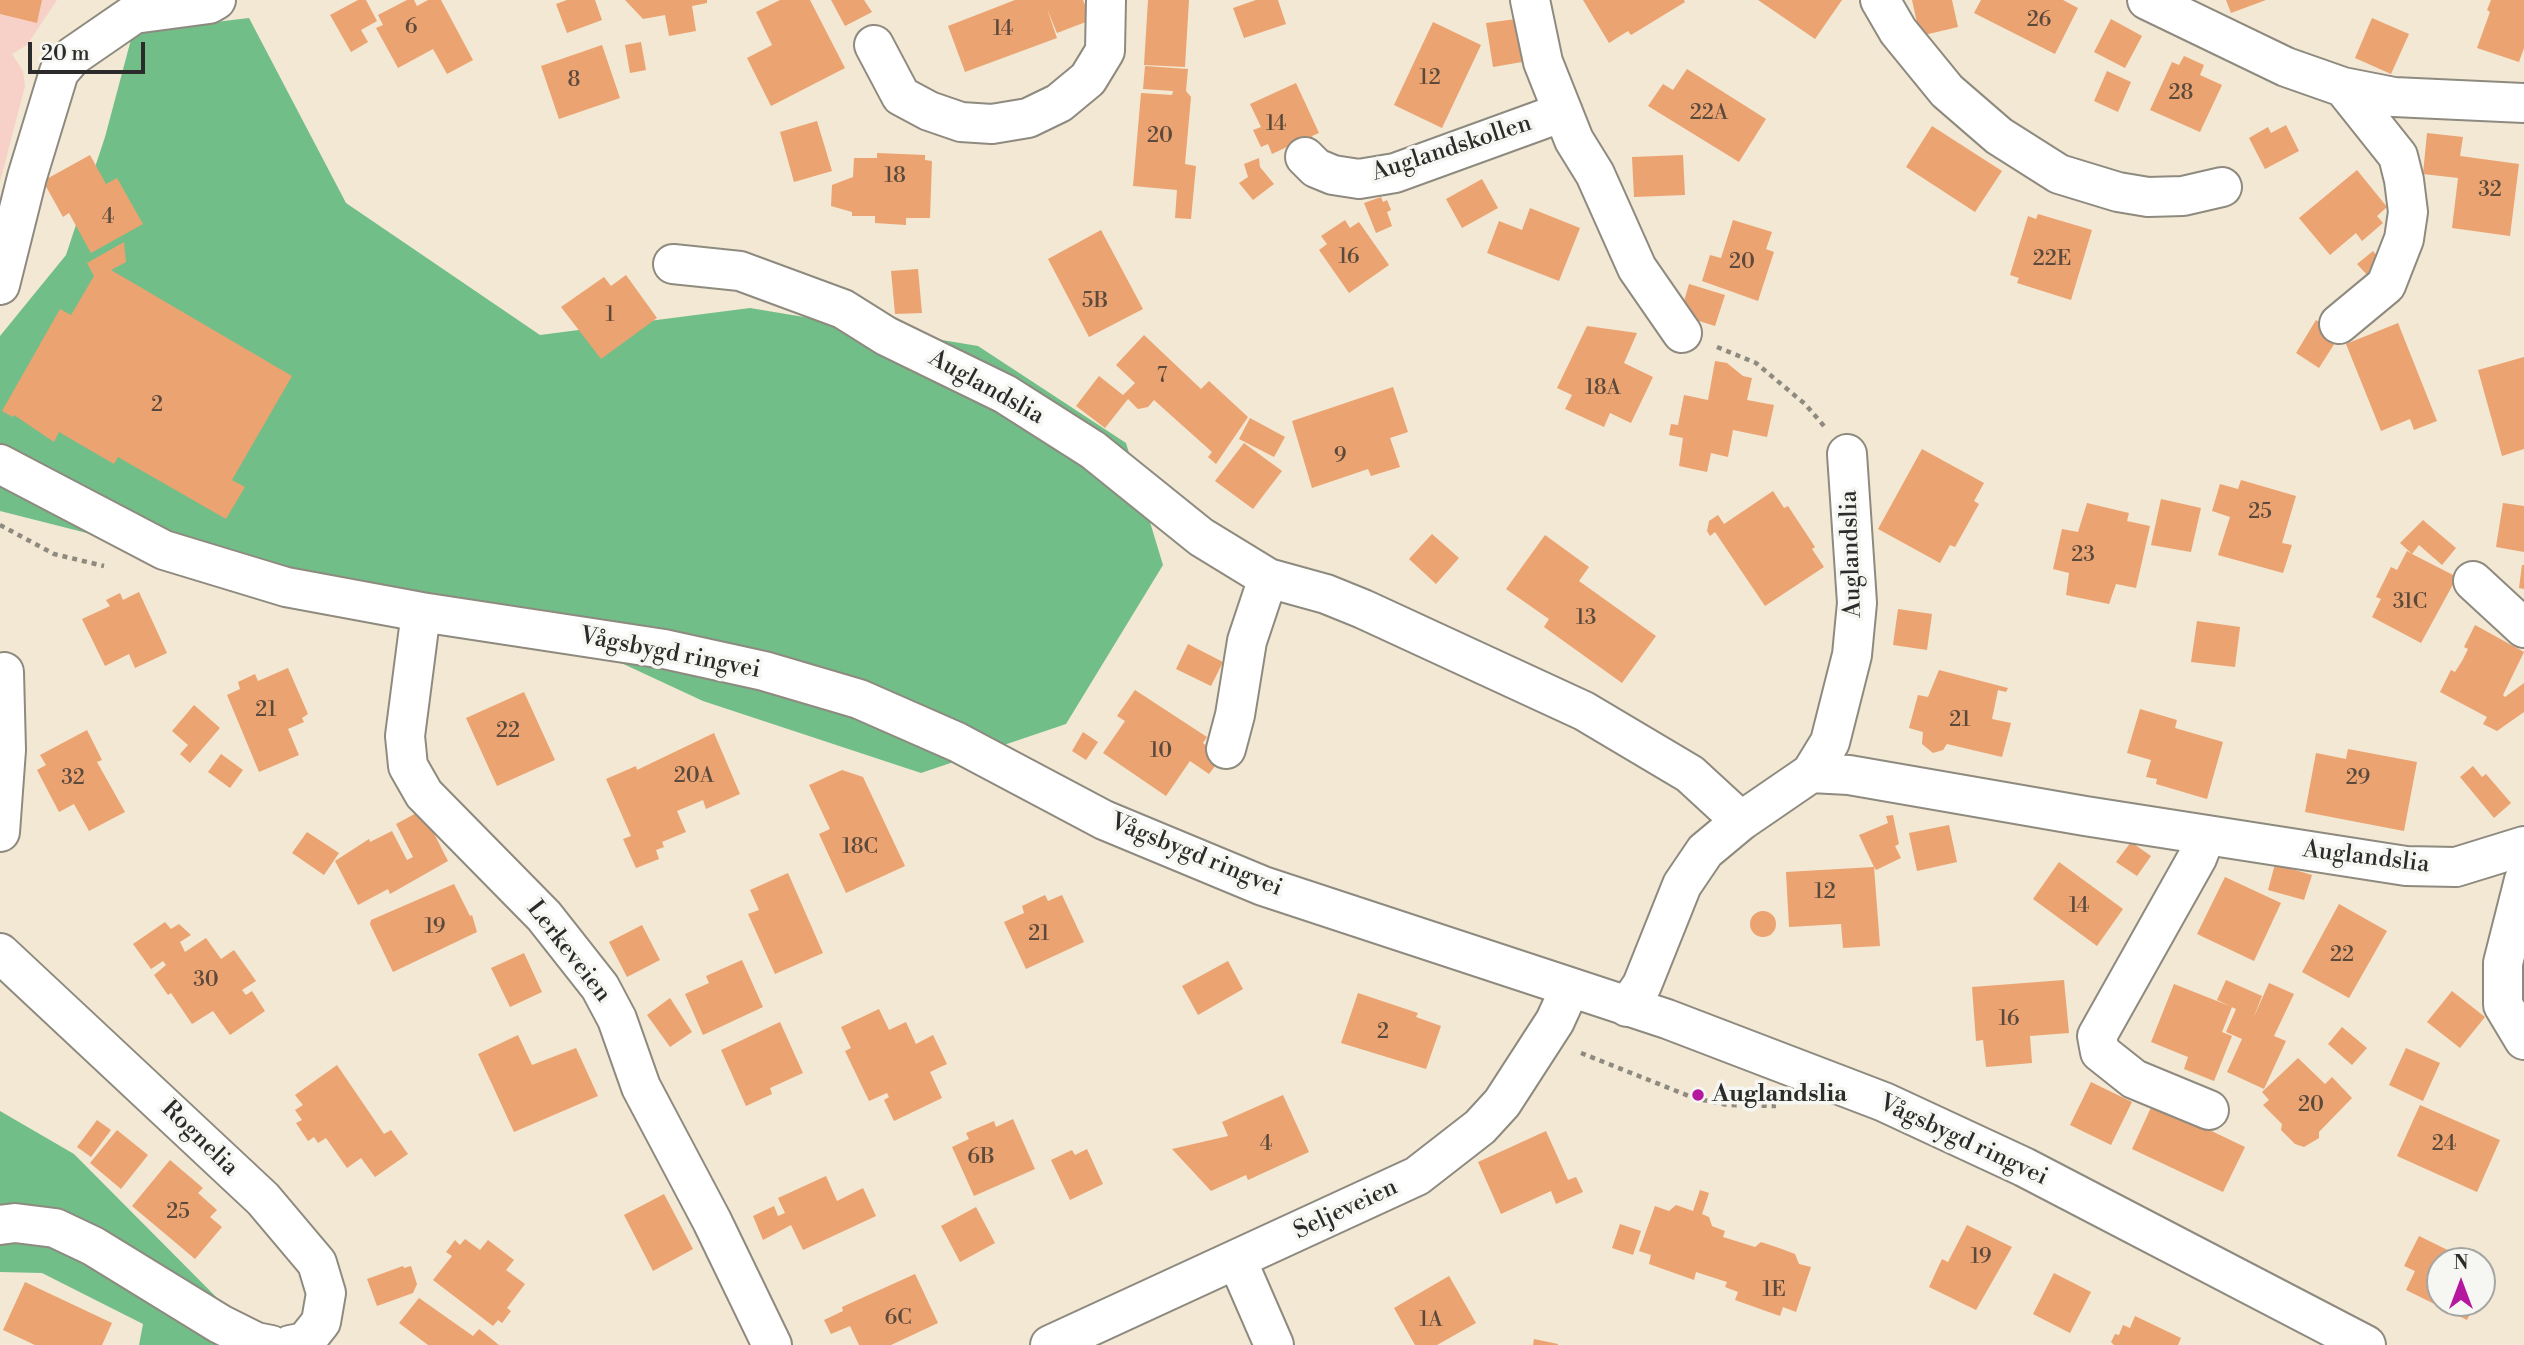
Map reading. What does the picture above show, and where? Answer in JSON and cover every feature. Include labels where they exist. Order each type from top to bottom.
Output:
[{"type":"street","points":[[0,285],[27,177],[59,72],[73,56],[134,14],[216,0]]},
{"type":"street","points":[[874,45],[901,96],[929,111],[961,122],[992,124],[1028,118],[1059,103],[1088,79],[1105,51],[1109,13],[1107,0]]},
{"type":"street","name":"Auglandskollen","points":[[1530,0],[1543,62],[1563,112],[1637,268],[1682,333]]},
{"type":"street","points":[[1880,0],[1898,31],[1947,91],[1999,136],[2059,174],[2118,192],[2148,197],[2183,196],[2222,187]]},
{"type":"street","points":[[2147,0],[2286,67],[2343,87],[2394,97],[2524,103]]},
{"type":"street","points":[[2339,324],[2386,285],[2404,239],[2408,212],[2398,156],[2343,87]]},
{"type":"street","name":"Auglandskollen","points":[[1305,157],[1316,167],[1332,175],[1359,179],[1395,173],[1563,112]]},
{"type":"street","name":"Auglandslia","points":[[673,264],[740,271],[843,309],[886,336],[1005,394],[1093,450],[1201,537],[1268,578],[1326,594],[1363,609],[1584,711],[1690,774],[1741,821]]},
{"type":"street","name":"Auglandslia","points":[[1627,1007],[1642,985],[1682,885],[1705,851],[1741,821],[1811,773],[1830,742],[1852,655],[1857,603],[1847,454]]},
{"type":"street","name":"Vågsbygd ringvei","points":[[0,464],[164,550],[286,587],[421,612],[664,649],[764,671],[859,699],[957,742],[1104,820],[1263,886],[1667,1019],[1884,1102],[2024,1167],[2365,1345]]},
{"type":"street","points":[[1226,749],[1235,715],[1247,641],[1268,578]]},
{"type":"street","points":[[2473,581],[2524,628]]},
{"type":"street","name":"Lerkeveien","points":[[421,612],[405,736],[408,766],[424,794],[544,916],[600,987],[617,1018],[641,1087],[712,1221],[772,1345]]},
{"type":"street","points":[[0,832],[6,750],[4,672]]},
{"type":"street","name":"Auglandslia","points":[[1811,773],[1889,782],[2406,866],[2456,867],[2524,846]]},
{"type":"street","points":[[2206,835],[2197,858],[2097,1036],[2100,1052],[2134,1079],[2209,1110]]},
{"type":"street","points":[[2524,880],[2503,963],[2504,1005],[2524,1040]]},
{"type":"street","name":"Rognelia","points":[[0,953],[263,1199],[317,1263],[326,1293],[321,1322],[305,1342],[290,1345]]},
{"type":"street","name":"Seljeveien","points":[[1050,1345],[1418,1177],[1480,1127],[1502,1103],[1545,1036],[1570,988]]},
{"type":"street","points":[[0,1224],[55,1228],[93,1246],[220,1324],[256,1342],[271,1345]]},
{"type":"street","points":[[1237,1260],[1261,1321],[1274,1345]]},
{"type":"path","points":[[1682,333],[1756,363],[1805,404],[1847,454]]},
{"type":"path","points":[[0,525],[54,554],[112,567]]},
{"type":"path","points":[[1545,1036],[1608,1066],[1694,1098],[1728,1105],[1787,1107]]},
{"type":"shaded area","points":[[0,0],[57,0],[27,45],[12,54],[23,71],[25,86],[0,182]]},
{"type":"green space","points":[[249,18],[346,203],[540,335],[750,308],[978,346],[1126,443],[1163,565],[1066,724],[921,773],[703,701],[604,655],[375,606],[0,511],[0,336],[66,255],[105,137],[133,32]]},
{"type":"green space","points":[[0,1111],[74,1154],[234,1315],[277,1345],[139,1345],[143,1324],[42,1273],[0,1272]]},
{"type":"building","points":[[0,0],[42,0],[37,23],[0,14]]},
{"type":"building","points":[[358,0],[366,0],[377,21],[361,30],[368,42],[351,52],[330,15]]},
{"type":"building","points":[[407,0],[414,0],[417,6],[428,0],[441,0],[473,60],[447,74],[433,49],[398,68],[376,28],[383,25],[378,15]]},
{"type":"building","points":[[567,0],[595,0],[602,20],[567,33],[556,4]]},
{"type":"building","points":[[625,0],[707,0],[707,3],[692,6],[696,31],[669,36],[665,15],[643,19]]},
{"type":"building","points":[[780,0],[810,0],[845,68],[771,106],[747,58],[772,45],[756,12]]},
{"type":"building","points":[[831,0],[864,0],[872,12],[845,26]]},
{"type":"building","points":[[1015,0],[1083,0],[1091,20],[1057,33],[1047,9],[1057,38],[965,72],[948,26]]},
{"type":"building","points":[[1148,0],[1189,0],[1185,67],[1144,65]]},
{"type":"building","points":[[1256,0],[1278,0],[1286,24],[1244,38],[1233,8]]},
{"type":"building","points":[[1583,0],[1685,2],[1631,35],[1628,31],[1609,43]]},
{"type":"building","points":[[1758,0],[1842,0],[1815,39]]},
{"type":"building","points":[[1912,0],[1952,0],[1958,27],[1920,36]]},
{"type":"building","points":[[1981,0],[2063,0],[2078,8],[2055,54],[1974,13]]},
{"type":"building","points":[[2226,0],[2266,0],[2231,13]]},
{"type":"building","points":[[2491,0],[2524,0],[2524,48],[2519,62],[2477,48],[2490,12],[2487,10]]},
{"type":"building","points":[[2372,18],[2409,34],[2391,74],[2355,58]]},
{"type":"building","points":[[1516,19],[1522,62],[1493,67],[1486,23]]},
{"type":"building","points":[[2111,19],[2142,36],[2125,68],[2094,52]]},
{"type":"building","points":[[1433,22],[1481,45],[1442,128],[1394,105]]},
{"type":"building","points":[[641,42],[646,70],[630,73],[625,45]]},
{"type":"building","points":[[602,45],[620,98],[559,119],[541,66]]},
{"type":"building","points":[[2184,56],[2204,65],[2200,75],[2222,85],[2200,132],[2150,110],[2172,62],[2179,65]]},
{"type":"building","points":[[1145,66],[1188,69],[1186,91],[1191,97],[1185,164],[1196,166],[1191,219],[1175,218],[1177,190],[1133,186],[1141,93],[1172,95],[1173,91],[1143,89]]},
{"type":"building","points":[[1687,69],[1766,119],[1739,162],[1648,106],[1663,84],[1673,90]]},
{"type":"building","points":[[2107,71],[2131,82],[2118,112],[2094,101]]},
{"type":"building","points":[[1296,83],[1319,133],[1312,136],[1317,147],[1291,145],[1272,154],[1268,144],[1261,147],[1253,130],[1261,127],[1250,104]]},
{"type":"building","points":[[817,121],[832,171],[794,182],[780,132]]},
{"type":"building","points":[[2286,125],[2299,151],[2265,169],[2249,138],[2268,127],[2271,133]]},
{"type":"building","points":[[1932,126],[2002,171],[1975,212],[1906,167]]},
{"type":"building","points":[[2427,133],[2463,137],[2460,156],[2519,164],[2510,236],[2452,228],[2458,178],[2423,174]]},
{"type":"building","points":[[877,153],[925,155],[925,160],[932,161],[930,218],[906,218],[906,225],[875,223],[875,216],[852,216],[852,212],[831,206],[832,185],[853,177],[854,158],[877,158]]},
{"type":"building","points":[[90,155],[106,184],[117,178],[143,224],[91,253],[69,213],[63,217],[43,181]]},
{"type":"building","points":[[1683,155],[1685,195],[1634,197],[1632,157]]},
{"type":"building","points":[[1259,158],[1260,167],[1274,184],[1253,200],[1239,183],[1248,177],[1244,164]]},
{"type":"building","points":[[2357,170],[2387,207],[2377,216],[2383,223],[2362,241],[2356,233],[2330,255],[2299,218]]},
{"type":"building","points":[[1482,179],[1498,208],[1462,228],[1446,199]]},
{"type":"building","points":[[1381,197],[1383,202],[1387,200],[1391,210],[1387,212],[1392,226],[1376,233],[1364,203]]},
{"type":"building","points":[[1530,208],[1580,228],[1559,281],[1487,253],[1499,221],[1522,230]]},
{"type":"building","points":[[2038,214],[2092,230],[2071,300],[2017,283],[2019,278],[2010,275],[2028,216],[2036,219]]},
{"type":"building","points":[[1345,220],[1350,228],[1359,222],[1389,265],[1349,293],[1319,250],[1327,244],[1321,236]]},
{"type":"building","points":[[1733,220],[1772,232],[1766,249],[1774,252],[1758,301],[1702,281],[1710,255],[1721,258]]},
{"type":"building","points":[[1101,230],[1143,309],[1089,337],[1048,259]]},
{"type":"building","points":[[124,242],[126,262],[111,270],[292,376],[232,480],[245,487],[226,519],[118,457],[114,464],[59,432],[54,442],[14,415],[13,417],[2,411],[60,309],[71,315],[94,276],[87,263]]},
{"type":"building","points":[[2373,251],[2384,264],[2369,277],[2357,264]]},
{"type":"building","points":[[918,269],[922,313],[895,314],[891,271]]},
{"type":"building","points":[[626,275],[657,318],[601,359],[561,307],[604,277],[611,286]]},
{"type":"building","points":[[1689,284],[1725,295],[1715,326],[1680,315]]},
{"type":"building","points":[[2316,320],[2340,335],[2319,368],[2296,353]]},
{"type":"building","points":[[2398,323],[2437,421],[2414,430],[2410,419],[2381,431],[2346,344]]},
{"type":"building","points":[[1587,326],[1637,333],[1624,363],[1653,377],[1631,423],[1610,413],[1604,427],[1565,409],[1572,395],[1557,388]]},
{"type":"building","points":[[1144,335],[1201,389],[1209,381],[1248,417],[1216,464],[1208,457],[1212,452],[1154,400],[1148,407],[1138,409],[1128,399],[1105,428],[1076,406],[1099,376],[1123,395],[1135,383],[1116,365]]},
{"type":"building","points":[[2524,357],[2524,449],[2502,456],[2478,370]]},
{"type":"building","points":[[1715,361],[1727,363],[1743,376],[1752,378],[1747,400],[1774,405],[1767,437],[1733,430],[1728,457],[1711,453],[1707,472],[1679,466],[1683,438],[1669,435],[1671,424],[1678,425],[1684,395],[1708,400]]},
{"type":"building","points":[[1393,387],[1408,432],[1390,438],[1400,467],[1371,476],[1368,469],[1312,488],[1292,421]]},
{"type":"building","points":[[1250,418],[1285,437],[1274,457],[1239,439]]},
{"type":"building","points":[[1244,443],[1282,471],[1253,509],[1215,481]]},
{"type":"building","points":[[1922,449],[1984,483],[1974,501],[1979,504],[1955,547],[1950,545],[1940,563],[1878,529]]},
{"type":"building","points":[[2241,480],[2296,496],[2282,543],[2292,545],[2283,573],[2218,555],[2230,517],[2212,511],[2220,484],[2238,489]]},
{"type":"building","points":[[1773,491],[1784,508],[1788,506],[1815,547],[1812,549],[1824,567],[1765,606],[1715,532],[1710,536],[1707,531],[1709,521],[1718,515],[1724,524]]},
{"type":"building","points":[[2161,499],[2201,508],[2191,552],[2151,545]]},
{"type":"building","points":[[2087,503],[2129,513],[2127,521],[2150,526],[2136,588],[2116,584],[2109,604],[2066,595],[2069,573],[2053,569],[2062,529],[2078,532]]},
{"type":"building","points":[[2503,503],[2524,506],[2524,552],[2496,547]]},
{"type":"building","points":[[2423,520],[2456,548],[2442,565],[2419,545],[2412,554],[2400,543]]},
{"type":"building","points":[[1432,534],[1459,558],[1436,584],[1409,559]]},
{"type":"building","points":[[1545,535],[1589,567],[1579,581],[1656,636],[1622,683],[1544,627],[1549,619],[1506,589]]},
{"type":"building","points":[[2407,551],[2457,577],[2421,643],[2372,617],[2381,599],[2376,597],[2391,567],[2397,570]]},
{"type":"building","points":[[2524,565],[2524,589],[2519,588]]},
{"type":"building","points":[[139,592],[167,653],[135,668],[129,654],[105,666],[82,619],[110,606],[106,600],[120,593],[123,600]]},
{"type":"building","points":[[1898,609],[1932,614],[1927,650],[1893,645]]},
{"type":"building","points":[[2197,621],[2240,627],[2235,667],[2191,662]]},
{"type":"building","points":[[2475,625],[2524,652],[2503,695],[2505,697],[2524,683],[2524,712],[2497,731],[2483,724],[2487,717],[2440,692],[2451,670],[2455,672],[2462,661],[2468,649],[2464,647]]},
{"type":"building","points":[[1188,644],[1223,662],[1211,686],[1176,669]]},
{"type":"building","points":[[288,668],[308,714],[302,718],[304,722],[288,729],[299,755],[259,772],[227,695],[240,689],[238,682],[255,674],[258,681]]},
{"type":"building","points":[[1939,670],[2008,688],[2006,692],[1998,690],[1992,719],[2011,723],[2002,757],[1947,744],[1943,750],[1933,753],[1922,744],[1923,732],[1909,728],[1918,695],[1928,697]]},
{"type":"building","points":[[1135,690],[1207,737],[1203,743],[1222,757],[1209,774],[1190,761],[1166,796],[1103,753],[1125,721],[1117,716]]},
{"type":"building","points":[[524,692],[555,760],[497,786],[466,718]]},
{"type":"building","points":[[194,705],[220,728],[190,763],[180,754],[188,745],[172,731]]},
{"type":"building","points":[[2140,709],[2177,720],[2175,728],[2223,742],[2207,799],[2156,784],[2157,779],[2146,777],[2151,760],[2127,753]]},
{"type":"building","points":[[87,730],[102,760],[97,762],[125,812],[89,831],[74,804],[59,812],[37,770],[46,765],[40,755]]},
{"type":"building","points":[[1083,732],[1098,742],[1086,760],[1072,751]]},
{"type":"building","points":[[714,733],[740,794],[706,809],[703,800],[677,811],[686,832],[662,842],[664,847],[656,850],[659,859],[636,868],[623,839],[631,836],[606,779],[636,766],[637,770]]},
{"type":"building","points":[[2348,749],[2417,762],[2404,831],[2305,812],[2316,753],[2346,759]]},
{"type":"building","points":[[221,754],[243,770],[230,788],[208,772]]},
{"type":"building","points":[[2473,766],[2482,777],[2486,774],[2511,803],[2494,818],[2460,777]]},
{"type":"building","points":[[842,770],[863,777],[905,866],[846,893],[819,834],[830,829],[809,785]]},
{"type":"building","points":[[422,810],[448,861],[390,894],[388,889],[358,905],[335,861],[369,839],[370,842],[392,831],[407,860],[413,857],[396,824]]},
{"type":"building","points":[[1893,815],[1899,844],[1895,846],[1901,858],[1876,870],[1859,835],[1888,823],[1886,816]]},
{"type":"building","points":[[1949,825],[1957,862],[1917,871],[1909,833]]},
{"type":"building","points":[[307,832],[339,853],[324,875],[292,853]]},
{"type":"building","points":[[2131,842],[2151,856],[2137,876],[2116,862]]},
{"type":"building","points":[[2059,862],[2123,909],[2097,946],[2033,899]]},
{"type":"building","points":[[2275,864],[2312,875],[2304,900],[2268,890]]},
{"type":"building","points":[[1874,867],[1880,946],[1843,948],[1841,924],[1789,927],[1786,872]]},
{"type":"building","points":[[788,873],[823,953],[775,974],[748,914],[759,910],[750,890]]},
{"type":"building","points":[[2225,877],[2281,903],[2254,961],[2197,934]]},
{"type":"building","points":[[454,884],[470,916],[472,915],[477,932],[393,972],[370,924],[371,920]]},
{"type":"building","points":[[1045,895],[1048,901],[1062,895],[1084,942],[1026,969],[1004,922],[1024,913],[1022,906]]},
{"type":"building","points":[[2339,904],[2387,931],[2349,998],[2302,972]]},
{"type":"building","points":[[1763,911],[1772,915],[1776,924],[1772,933],[1763,937],[1754,933],[1750,924],[1754,915]]},
{"type":"building","points":[[165,922],[171,929],[179,924],[191,935],[180,942],[185,952],[206,938],[221,959],[234,950],[256,981],[242,990],[246,995],[252,991],[265,1011],[230,1035],[213,1011],[192,1024],[171,993],[168,995],[154,975],[166,965],[163,961],[151,969],[133,944]]},
{"type":"building","points":[[642,925],[660,960],[627,977],[609,942]]},
{"type":"building","points":[[524,953],[542,992],[510,1007],[491,968]]},
{"type":"building","points":[[742,960],[763,1007],[703,1035],[685,994],[709,983],[706,976]]},
{"type":"building","points":[[1228,961],[1243,989],[1198,1015],[1182,986]]},
{"type":"building","points":[[2064,980],[2069,1033],[2030,1036],[2032,1063],[1986,1067],[1983,1040],[1976,1041],[1972,987]]},
{"type":"building","points":[[2226,980],[2262,996],[2253,1019],[2269,983],[2294,994],[2274,1036],[2286,1041],[2264,1089],[2227,1072],[2242,1039],[2226,1032],[2236,1009],[2217,1000]]},
{"type":"building","points":[[2174,984],[2232,1007],[2222,1032],[2232,1036],[2214,1081],[2184,1069],[2188,1057],[2151,1042]]},
{"type":"building","points":[[2452,991],[2485,1017],[2460,1048],[2427,1022]]},
{"type":"building","points":[[1358,993],[1418,1013],[1416,1017],[1441,1026],[1426,1069],[1341,1043]]},
{"type":"building","points":[[670,998],[692,1032],[670,1047],[647,1015]]},
{"type":"building","points":[[879,1009],[889,1030],[906,1022],[916,1044],[933,1035],[947,1064],[930,1072],[942,1098],[894,1121],[884,1100],[889,1097],[887,1093],[869,1101],[845,1051],[851,1048],[841,1027]]},
{"type":"building","points":[[780,1022],[803,1073],[770,1088],[772,1094],[746,1106],[721,1050]]},
{"type":"building","points":[[2342,1027],[2367,1048],[2352,1065],[2328,1044]]},
{"type":"building","points":[[518,1035],[532,1065],[576,1048],[598,1096],[514,1132],[478,1054]]},
{"type":"building","points":[[2406,1048],[2440,1063],[2423,1101],[2389,1085]]},
{"type":"building","points":[[2298,1058],[2325,1084],[2332,1077],[2352,1098],[2319,1132],[2319,1138],[2304,1147],[2295,1144],[2281,1130],[2282,1124],[2263,1105],[2269,1100],[2262,1092]]},
{"type":"building","points":[[337,1065],[384,1134],[391,1130],[408,1154],[375,1177],[361,1158],[347,1168],[326,1138],[318,1143],[314,1137],[308,1141],[296,1123],[302,1120],[295,1110],[303,1105],[295,1095]]},
{"type":"building","points":[[2091,1082],[2132,1102],[2111,1145],[2070,1125]]},
{"type":"building","points":[[1283,1095],[1309,1152],[1248,1180],[1246,1175],[1211,1191],[1172,1149],[1228,1136],[1222,1122]]},
{"type":"building","points":[[2153,1103],[2245,1147],[2223,1192],[2132,1149]]},
{"type":"building","points":[[2420,1105],[2500,1140],[2477,1192],[2397,1156]]},
{"type":"building","points":[[1013,1119],[1035,1169],[974,1196],[952,1147],[969,1139],[966,1133],[994,1121],[996,1127]]},
{"type":"building","points":[[97,1120],[111,1130],[91,1157],[77,1147]]},
{"type":"building","points":[[117,1130],[148,1155],[121,1189],[90,1163]]},
{"type":"building","points":[[1546,1131],[1568,1180],[1576,1177],[1583,1192],[1556,1204],[1551,1191],[1501,1214],[1478,1162]]},
{"type":"building","points":[[1087,1149],[1103,1184],[1070,1200],[1051,1160],[1072,1150],[1075,1155]]},
{"type":"building","points":[[170,1160],[203,1188],[198,1193],[217,1210],[210,1217],[222,1227],[195,1259],[132,1206]]},
{"type":"building","points":[[826,1176],[837,1201],[863,1188],[876,1216],[803,1250],[791,1225],[763,1240],[753,1216],[774,1206],[778,1216],[785,1213],[778,1198]]},
{"type":"building","points":[[1700,1190],[1709,1193],[1702,1214],[1709,1217],[1712,1226],[1725,1231],[1723,1237],[1755,1247],[1761,1242],[1779,1248],[1795,1254],[1799,1264],[1811,1267],[1796,1312],[1783,1307],[1780,1316],[1735,1300],[1738,1292],[1725,1287],[1727,1282],[1696,1272],[1694,1280],[1649,1264],[1651,1255],[1639,1251],[1655,1206],[1669,1211],[1676,1205],[1693,1211]]},
{"type":"building","points":[[664,1194],[693,1249],[653,1271],[624,1215]]},
{"type":"building","points":[[976,1207],[995,1243],[960,1262],[941,1226]]},
{"type":"building","points":[[1620,1224],[1641,1231],[1633,1255],[1612,1248]]},
{"type":"building","points":[[1967,1225],[2012,1247],[1976,1310],[1929,1287],[1942,1259],[1948,1262]]},
{"type":"building","points":[[2419,1236],[2441,1247],[2426,1247],[2426,1300],[2406,1290],[2415,1271],[2404,1266]]},
{"type":"building","points":[[465,1239],[480,1250],[488,1240],[514,1260],[506,1270],[525,1284],[507,1308],[511,1311],[502,1323],[498,1320],[493,1326],[433,1280],[452,1256],[446,1252],[455,1240],[460,1245]]},
{"type":"building","points":[[403,1266],[411,1266],[417,1284],[413,1293],[377,1306],[367,1279]]},
{"type":"building","points":[[2054,1273],[2091,1292],[2070,1333],[2033,1314]]},
{"type":"building","points":[[915,1274],[938,1323],[891,1345],[859,1345],[850,1326],[831,1334],[824,1320],[843,1311],[842,1307]]},
{"type":"building","points":[[1449,1276],[1476,1323],[1437,1345],[1415,1345],[1394,1308]]},
{"type":"building","points":[[25,1282],[112,1323],[102,1345],[35,1345],[3,1330]]},
{"type":"building","points":[[419,1298],[473,1336],[479,1329],[499,1345],[428,1345],[399,1323]]},
{"type":"building","points":[[2135,1316],[2181,1338],[2178,1345],[2114,1345],[2111,1342],[2115,1334],[2119,1335],[2123,1325],[2130,1328]]},
{"type":"building","points":[[1534,1339],[1558,1344],[1558,1345],[1533,1345]]},
{"type":"place","name":"Auglandslia","points":[[1698,1095]]}]
